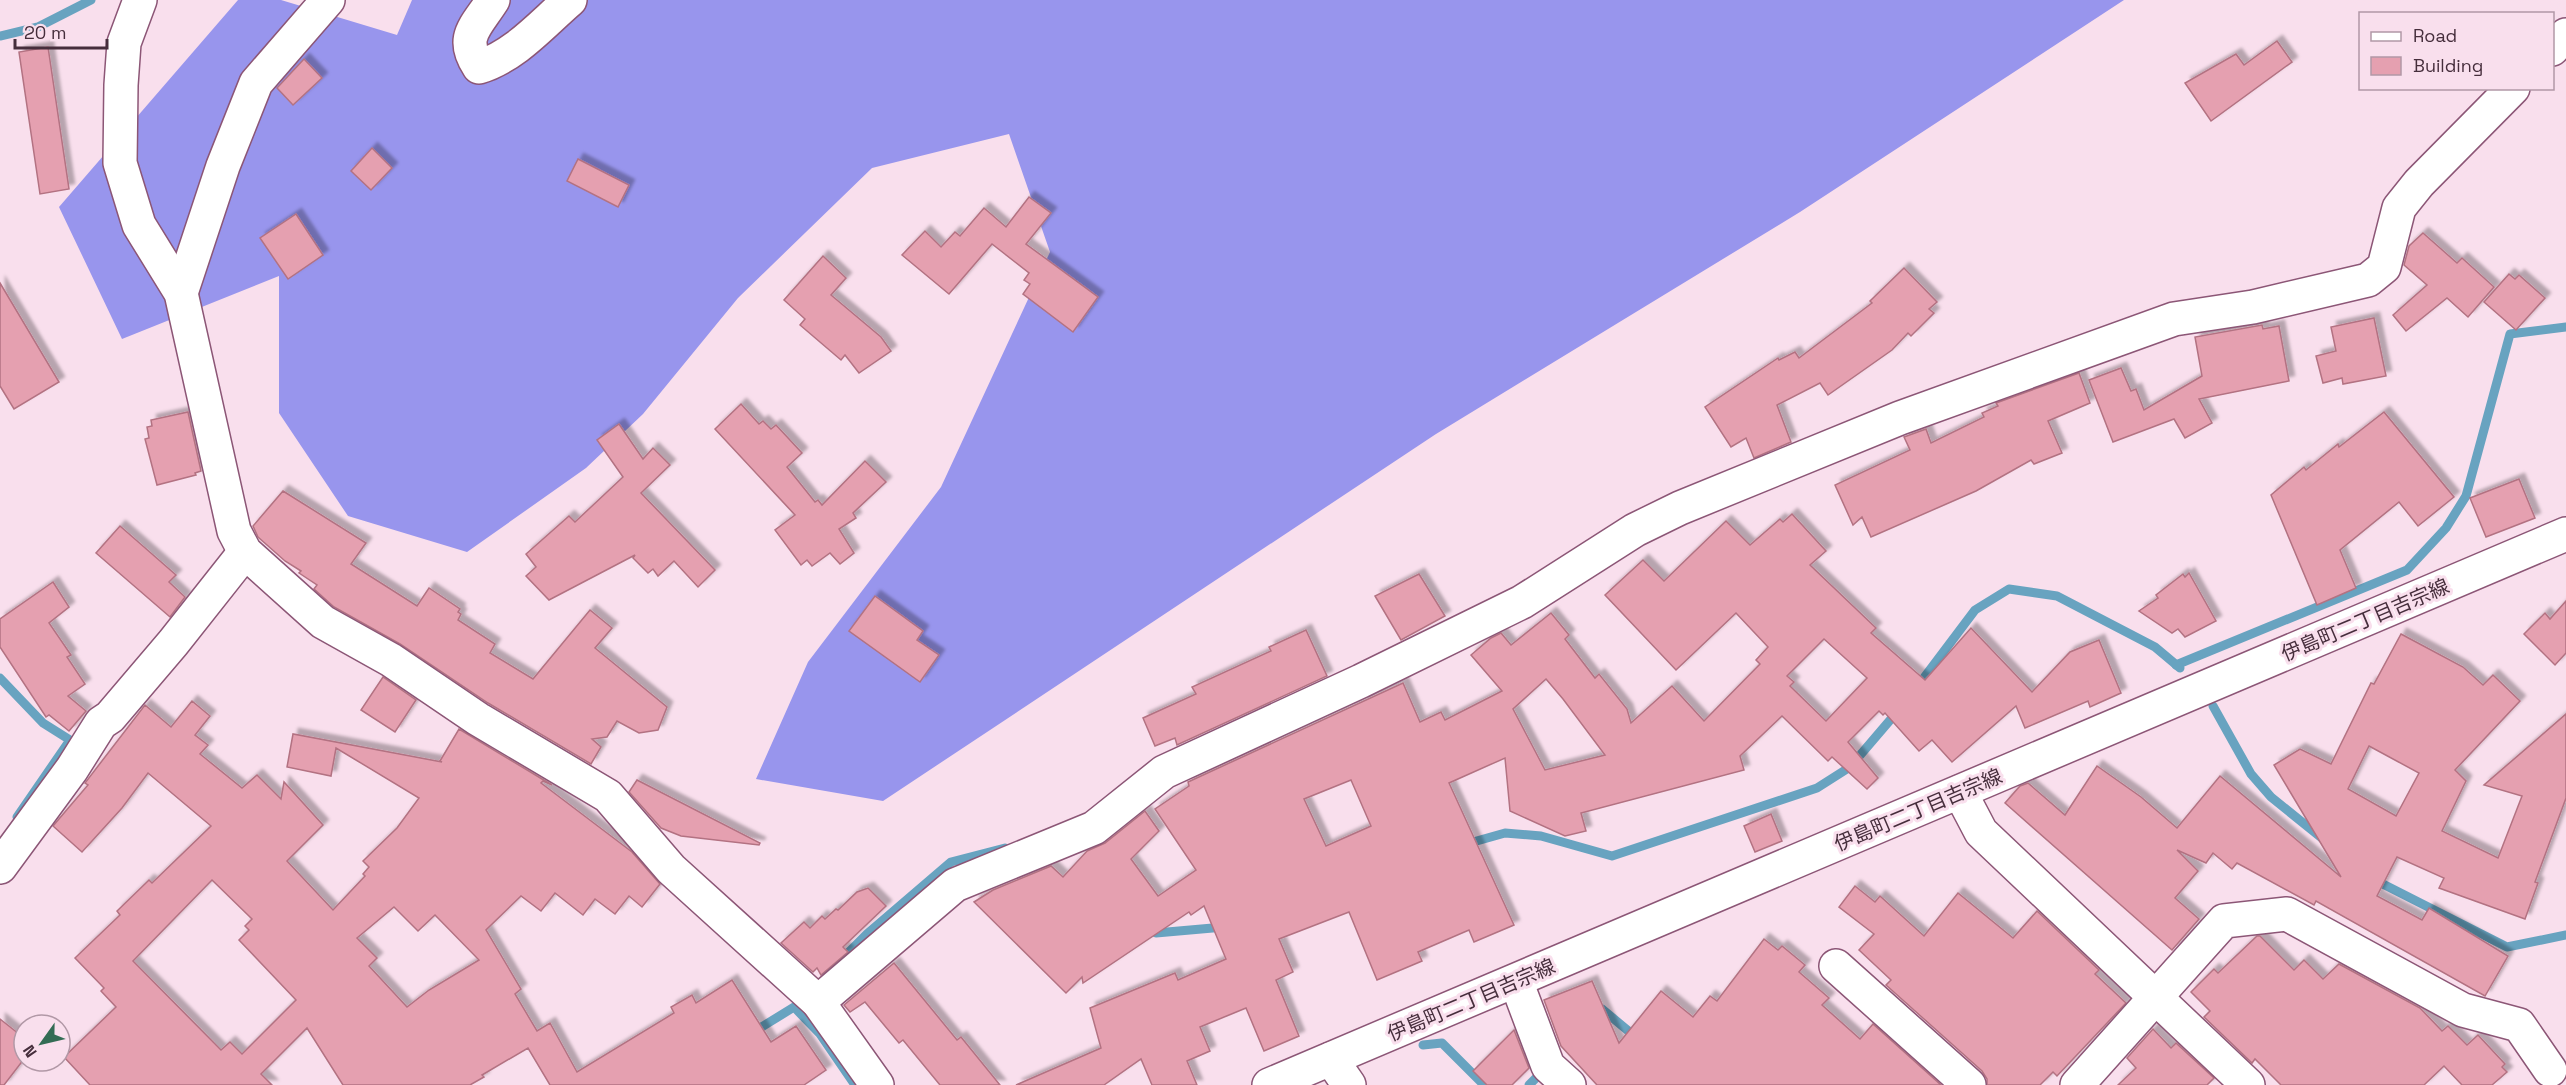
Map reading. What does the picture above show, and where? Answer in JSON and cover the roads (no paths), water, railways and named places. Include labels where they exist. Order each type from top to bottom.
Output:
[{"type":"street","points":[[140,0],[124,43],[120,163],[139,225],[182,293],[234,531],[245,552],[323,622],[391,660],[478,718],[608,796],[671,869],[818,1002],[877,1085]]},
{"type":"street","points":[[182,293],[224,166],[256,83],[327,0]]},
{"type":"street","points":[[493,0],[469,38],[470,53],[479,67],[496,62],[518,46],[570,0]]},
{"type":"street","points":[[2554,48],[2566,35]]},
{"type":"street","points":[[818,1002],[955,885],[1094,828],[1164,772],[1361,681],[1522,602],[1635,530],[1671,513],[1900,418],[2174,319],[2253,307],[2368,280],[2384,267],[2399,208],[2419,183],[2511,90]]},
{"type":"street","name":"伊島町二丁目吉宗線","points":[[1269,1085],[2566,534]]},
{"type":"street","points":[[0,867],[72,769],[101,723],[173,643],[245,552]]},
{"type":"street","points":[[1960,792],[1981,832],[2248,1085]]},
{"type":"street","points":[[2077,1085],[2224,921],[2287,914],[2463,1010],[2519,1025],[2547,1072]]},
{"type":"street","points":[[1836,966],[1969,1085]]},
{"type":"street","points":[[1516,981],[1548,1066],[1569,1085]]},
{"type":"street","points":[[1331,1059],[1350,1085]]},
{"type":"waterway","points":[[0,36],[38,27],[91,0]]},
{"type":"waterway","points":[[2176,665],[2407,570],[2446,528],[2466,496],[2510,334],[2566,327]]},
{"type":"waterway","points":[[1917,687],[1975,610],[2009,589],[2057,596],[2155,647],[2180,668]]},
{"type":"waterway","points":[[0,678],[43,723],[70,740],[17,817]]},
{"type":"waterway","points":[[2213,706],[2251,774],[2271,797],[2323,839]]},
{"type":"waterway","points":[[1466,844],[1505,833],[1541,836],[1612,856],[1817,788],[1850,767],[1897,712]]},
{"type":"waterway","points":[[827,974],[867,934],[951,862],[1005,848]]},
{"type":"waterway","points":[[2373,879],[2507,947],[2566,935]]},
{"type":"waterway","points":[[1146,928],[1156,933],[1224,927]]},
{"type":"waterway","points":[[752,1033],[794,1007],[820,1034],[855,1085]]},
{"type":"waterway","points":[[1596,1015],[1602,1009],[1638,1039]]},
{"type":"waterway","points":[[1423,1045],[1442,1043],[1484,1085]]},
{"type":"waterway","points":[[1529,1085],[1540,1074]]}]
